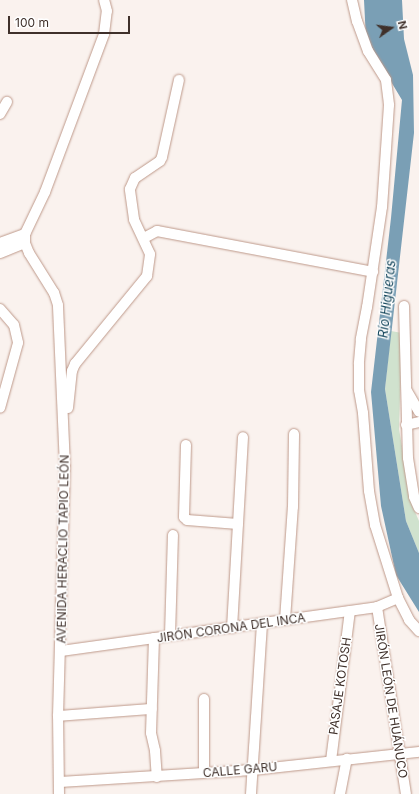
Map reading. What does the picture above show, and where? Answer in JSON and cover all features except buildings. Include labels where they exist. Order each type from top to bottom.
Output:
[{"type":"street","points":[[0,252],[25,238],[45,192],[104,34],[107,11],[104,0]]},
{"type":"street","points":[[352,0],[357,21],[368,51],[386,80],[389,105],[382,207],[373,272],[361,339],[359,390],[363,412],[369,491],[375,525],[398,598],[409,620],[419,631]]},
{"type":"street","points":[[64,425],[71,389],[72,372],[75,364],[147,276],[150,254],[134,219],[130,189],[135,178],[160,161],[162,157],[179,80]]},
{"type":"street","points":[[0,114],[7,102]]},
{"type":"street","points":[[144,238],[157,231],[373,272]]},
{"type":"street","points":[[0,243],[25,238]]},
{"type":"street","name":"AVENIDA HERACLIO TAPIO LEÓN","points":[[25,238],[29,253],[54,293],[58,305],[64,425],[62,651],[58,716],[60,794]]},
{"type":"street","points":[[404,306],[408,458],[414,497],[419,508]]},
{"type":"street","points":[[0,309],[4,318],[14,325],[18,343],[0,408]]},
{"type":"street","points":[[406,389],[419,412]]},
{"type":"street","points":[[406,425],[419,422]]},
{"type":"street","points":[[285,620],[293,507],[294,434]]},
{"type":"street","points":[[232,628],[243,437]]},
{"type":"street","points":[[186,446],[184,517],[187,520],[238,524]]},
{"type":"street","points":[[170,635],[173,534]]},
{"type":"street","name":"JIRÓN CORONA DEL INCA","points":[[62,651],[377,607],[398,598]]},
{"type":"street","name":"JIRÓN LEÓN DE HUÁNUCO","points":[[377,607],[406,794]]},
{"type":"street","name":"PASAJE KOTOSH","points":[[330,760],[350,611]]},
{"type":"street","points":[[251,794],[262,624]]},
{"type":"street","points":[[154,638],[151,733],[156,751],[157,777]]},
{"type":"street","points":[[204,699],[204,773]]},
{"type":"street","points":[[58,716],[152,708]]},
{"type":"street","name":"CALLE GARU","points":[[60,782],[252,770],[330,760],[419,752]]},
{"type":"street","points":[[340,794],[347,759]]},
{"type":"green space","points":[[391,331],[402,333],[399,429],[412,505],[419,521],[419,553],[406,521],[385,389]]},
{"type":"water","name":"Río Higueras","points":[[364,0],[402,0],[404,39],[413,75],[414,133],[385,389],[406,521],[419,553],[419,612],[396,575],[381,506],[371,392],[391,218],[402,100],[366,40]]}]
